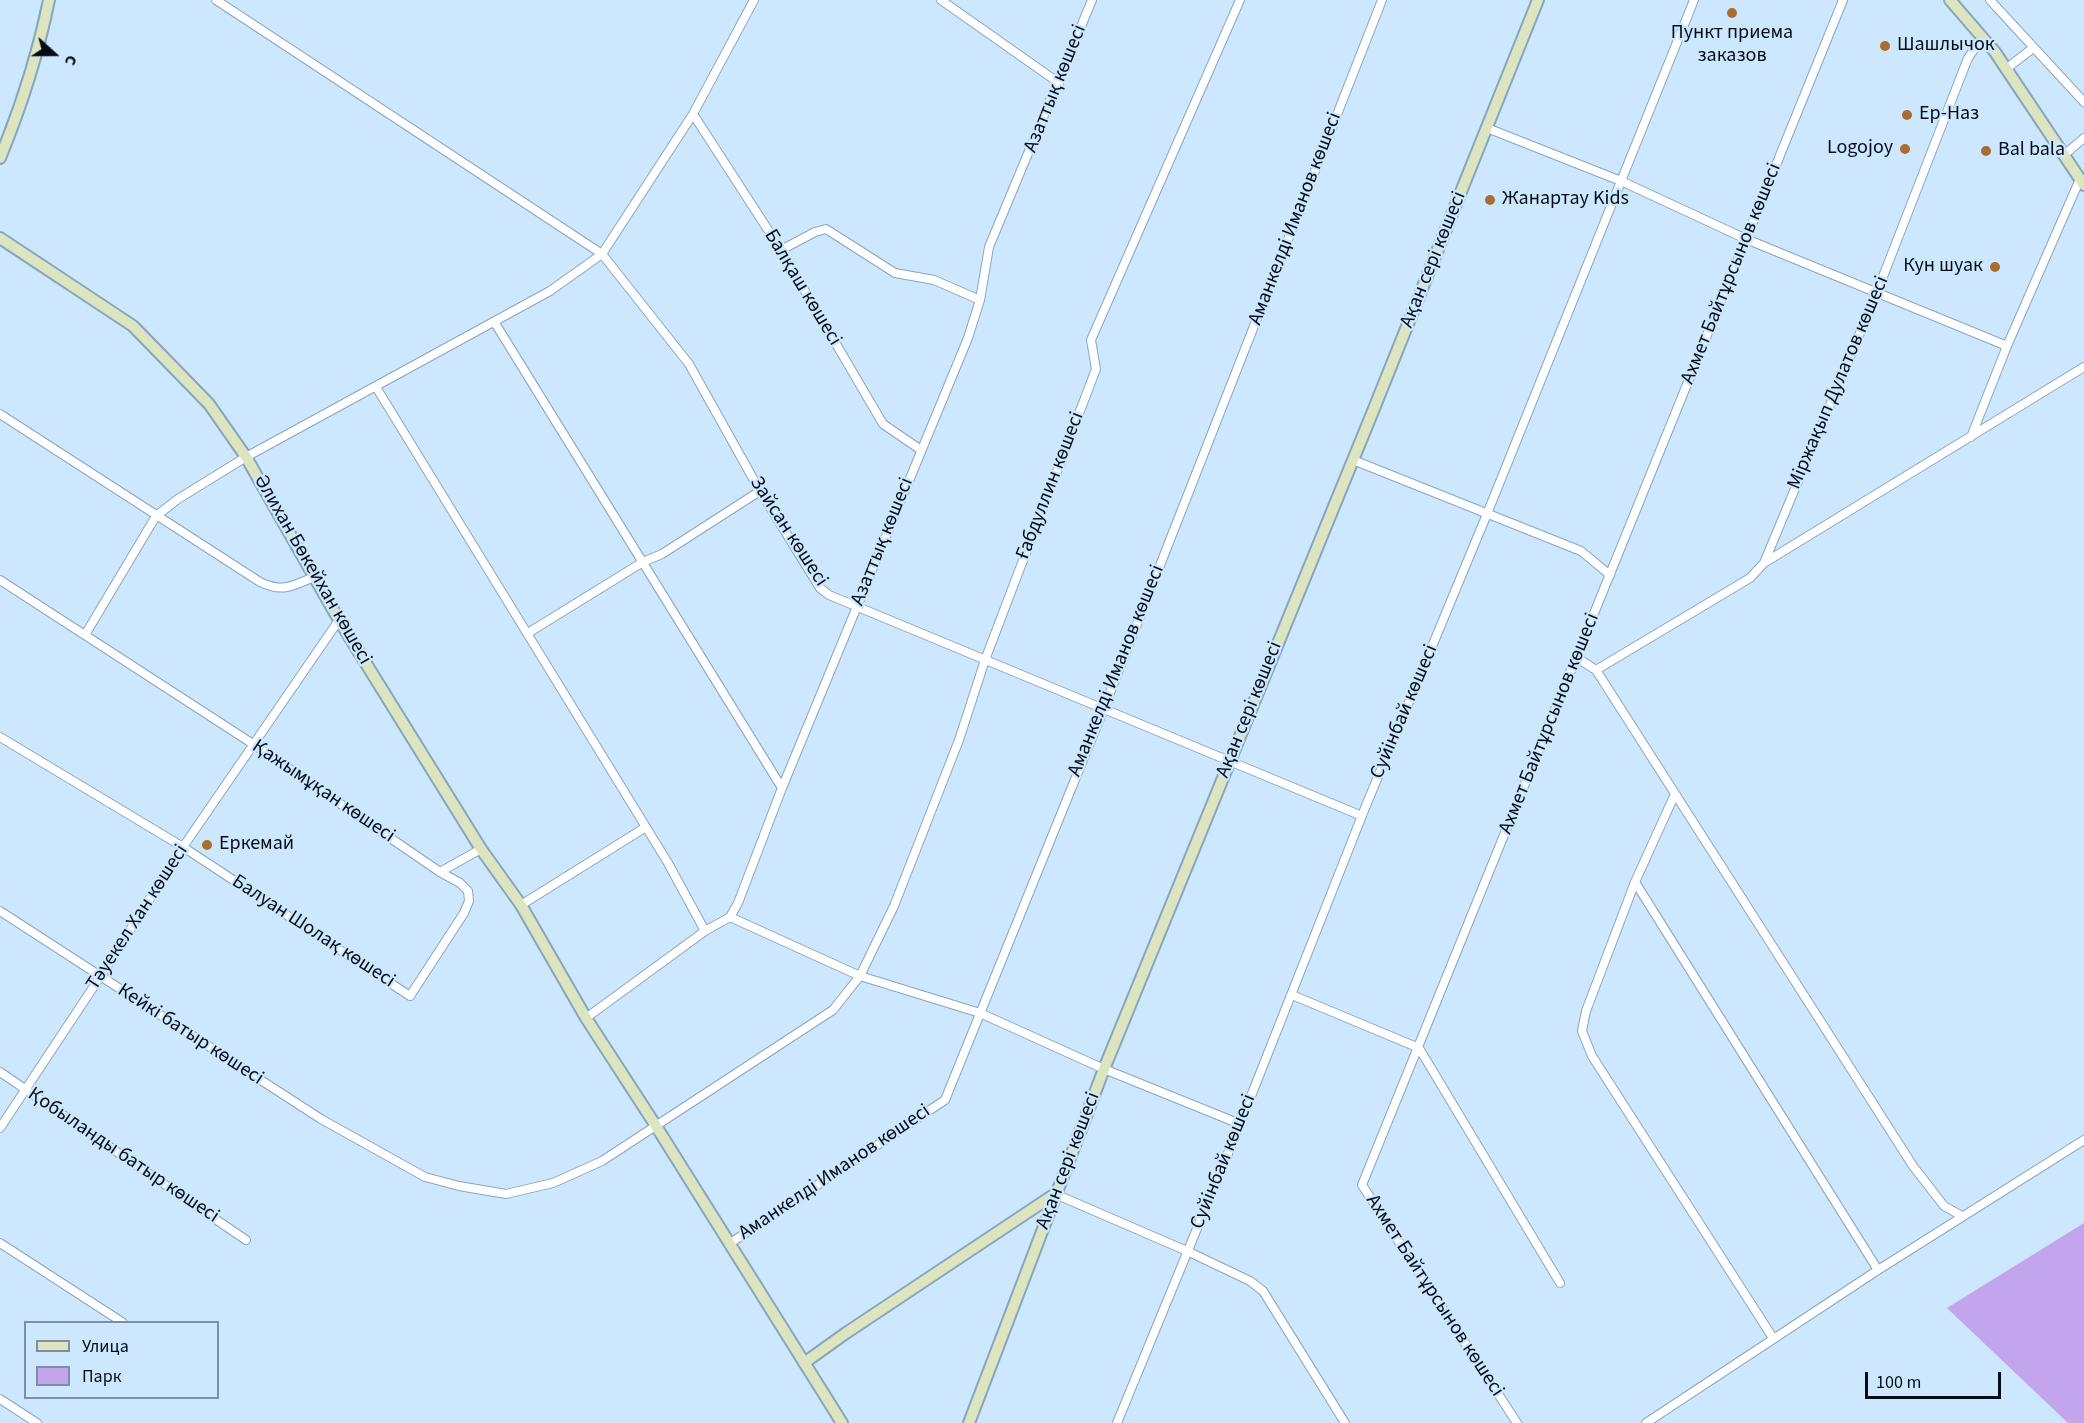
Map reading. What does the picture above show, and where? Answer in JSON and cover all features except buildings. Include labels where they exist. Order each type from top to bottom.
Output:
[{"type":"street","points":[[0,158],[14,124],[42,38],[49,0]]},
{"type":"street","name":"Зайсан көшесі","points":[[216,0],[602,254],[689,364],[760,491],[820,588],[829,595],[1362,816]]},
{"type":"street","points":[[602,254],[693,114],[754,0]]},
{"type":"street","points":[[941,0],[1059,83]]},
{"type":"street","name":"Азаттық көшесі","points":[[730,917],[738,903],[782,788],[968,338],[980,300],[989,247],[1092,0]]},
{"type":"street","name":"Ғабдуллин көшесі","points":[[656,1126],[833,1010],[860,976],[894,906],[959,740],[985,660],[1096,369],[1091,340],[1240,0]]},
{"type":"street","name":"Аманкелді Иманов көшесі","points":[[729,1244],[945,1100],[1104,708],[1382,0]]},
{"type":"street","name":"Ақан сері көшесі","points":[[969,1423],[1104,1069],[1538,0]]},
{"type":"street","name":"Суйінбай көшесі","points":[[1117,1423],[1694,0]]},
{"type":"street","name":"Ахмет Байтұрсынов көшесі","points":[[1516,1423],[1362,1185],[1843,0]]},
{"type":"street","points":[[1950,0],[1983,37],[2082,182],[2007,346],[1971,438]]},
{"type":"street","points":[[1990,0],[2084,102]]},
{"type":"street","name":"Міржақып Дулатов көшесі","points":[[1764,563],[1877,292],[1968,58],[1983,37]]},
{"type":"street","points":[[2006,69],[2033,48]]},
{"type":"street","name":"Балқаш көшесі","points":[[693,114],[781,250],[883,424],[921,450]]},
{"type":"street","points":[[1487,128],[1621,181],[1746,239],[2007,346]]},
{"type":"street","points":[[2064,155],[2084,138]]},
{"type":"street","points":[[781,250],[825,229],[895,273],[934,280],[980,300]]},
{"type":"street","points":[[0,238],[133,326],[209,404],[246,457],[178,499],[156,516],[85,635]]},
{"type":"street","name":"Әлихан Бөкейхан көшесі","points":[[481,849],[339,620],[246,457],[495,323],[550,291],[602,254]]},
{"type":"street","points":[[495,323],[782,788]]},
{"type":"street","points":[[1596,670],[1750,578],[1764,563],[2084,367]]},
{"type":"street","points":[[376,387],[668,862],[705,931]]},
{"type":"street","points":[[0,414],[273,589],[285,589],[314,577]]},
{"type":"street","points":[[1353,460],[1581,551],[1610,575]]},
{"type":"street","points":[[528,633],[643,562],[662,554],[760,491]]},
{"type":"street","name":"Қажымұқан көшесі","points":[[0,580],[253,744],[468,891],[469,901],[464,913],[410,996]]},
{"type":"street","name":"Тәуекел Хан көшесі","points":[[0,1128],[183,847],[339,620]]},
{"type":"street","points":[[1577,658],[1596,670],[1913,1166],[1944,1206],[1962,1216]]},
{"type":"street","name":"Балуан Шолақ көшесі","points":[[0,737],[183,847],[410,996]]},
{"type":"street","points":[[1675,794],[1635,882],[1586,1011],[1582,1031],[1592,1056],[1773,1338]]},
{"type":"street","points":[[520,905],[646,827]]},
{"type":"street","points":[[440,872],[481,849],[520,905],[586,1018],[842,1423]]},
{"type":"street","points":[[1635,882],[1878,1270]]},
{"type":"street","name":"Кейкі батыр көшесі","points":[[0,912],[321,1119],[425,1177],[459,1186],[506,1194],[554,1183],[602,1161],[656,1126]]},
{"type":"street","points":[[586,1018],[705,931],[730,917],[860,976],[980,1013],[1104,1069],[1240,1124]]},
{"type":"street","points":[[1292,995],[1419,1048],[1560,1283]]},
{"type":"street","name":"Қобыланды батыр көшесі","points":[[0,1072],[246,1240]]},
{"type":"street","points":[[1646,1423],[1878,1270],[2084,1140]]},
{"type":"street","points":[[804,1363],[1055,1194],[1187,1251],[1250,1281],[1263,1291],[1345,1423]]},
{"type":"street","points":[[0,1243],[119,1321]]},
{"type":"street","points":[[0,1400],[37,1423]]},
{"type":"green space","points":[[2084,1223],[2084,1423],[2068,1423],[1947,1308]]},
{"type":"place","name":"Пункт приема заказов","points":[[1732,13]]},
{"type":"place","name":"Шашлычок","points":[[1885,46]]},
{"type":"place","name":"Ер-Наз","points":[[1907,115]]},
{"type":"place","name":"Logojoy","points":[[1905,149]]},
{"type":"place","name":"Bal bala","points":[[1986,151]]},
{"type":"place","name":"Жанартау Kids","points":[[1490,200]]},
{"type":"place","name":"Кун шуак","points":[[1995,267]]},
{"type":"place","name":"Еркемай","points":[[207,845]]}]
